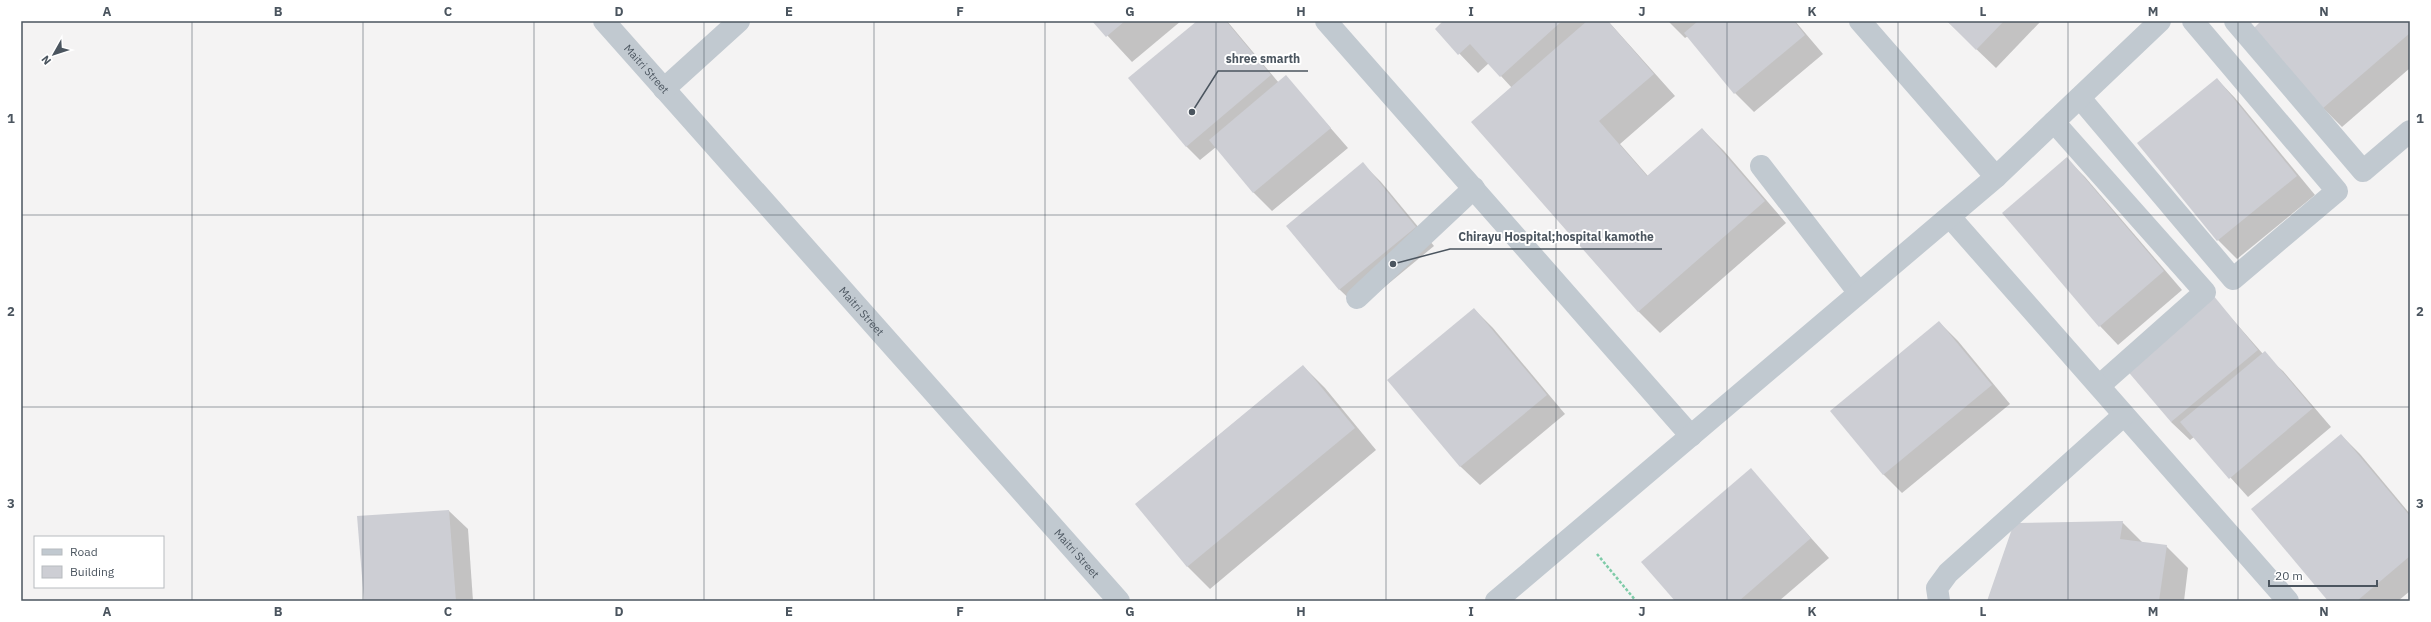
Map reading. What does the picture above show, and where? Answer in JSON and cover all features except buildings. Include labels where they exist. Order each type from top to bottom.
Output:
[{"type":"street","name":"Maitri Street","points":[[604,21],[1120,601]]},
{"type":"street","points":[[664,89],[739,21]]},
{"type":"street","points":[[1326,21],[1691,436]]},
{"type":"street","points":[[1860,21],[1996,177]]},
{"type":"street","points":[[1496,601],[1996,177],[2160,21]]},
{"type":"street","points":[[2080,98],[2233,279],[2337,191],[2193,21]]},
{"type":"street","points":[[2235,21],[2363,171],[2410,131]]},
{"type":"street","points":[[2054,122],[2205,292],[2099,386]]},
{"type":"street","points":[[1761,166],[1859,293]]},
{"type":"street","points":[[1357,298],[1474,188]]},
{"type":"street","points":[[1950,217],[2099,386],[2280,598]]},
{"type":"street","points":[[1939,601],[1937,588],[1948,573],[2124,415]]},
{"type":"path","points":[[1578,532],[1636,601]]},
{"type":"place","name":"shree smarth","points":[[1192,112]]},
{"type":"place","name":"Chirayu Hospital;hospital kamothe","points":[[1393,264]]}]
